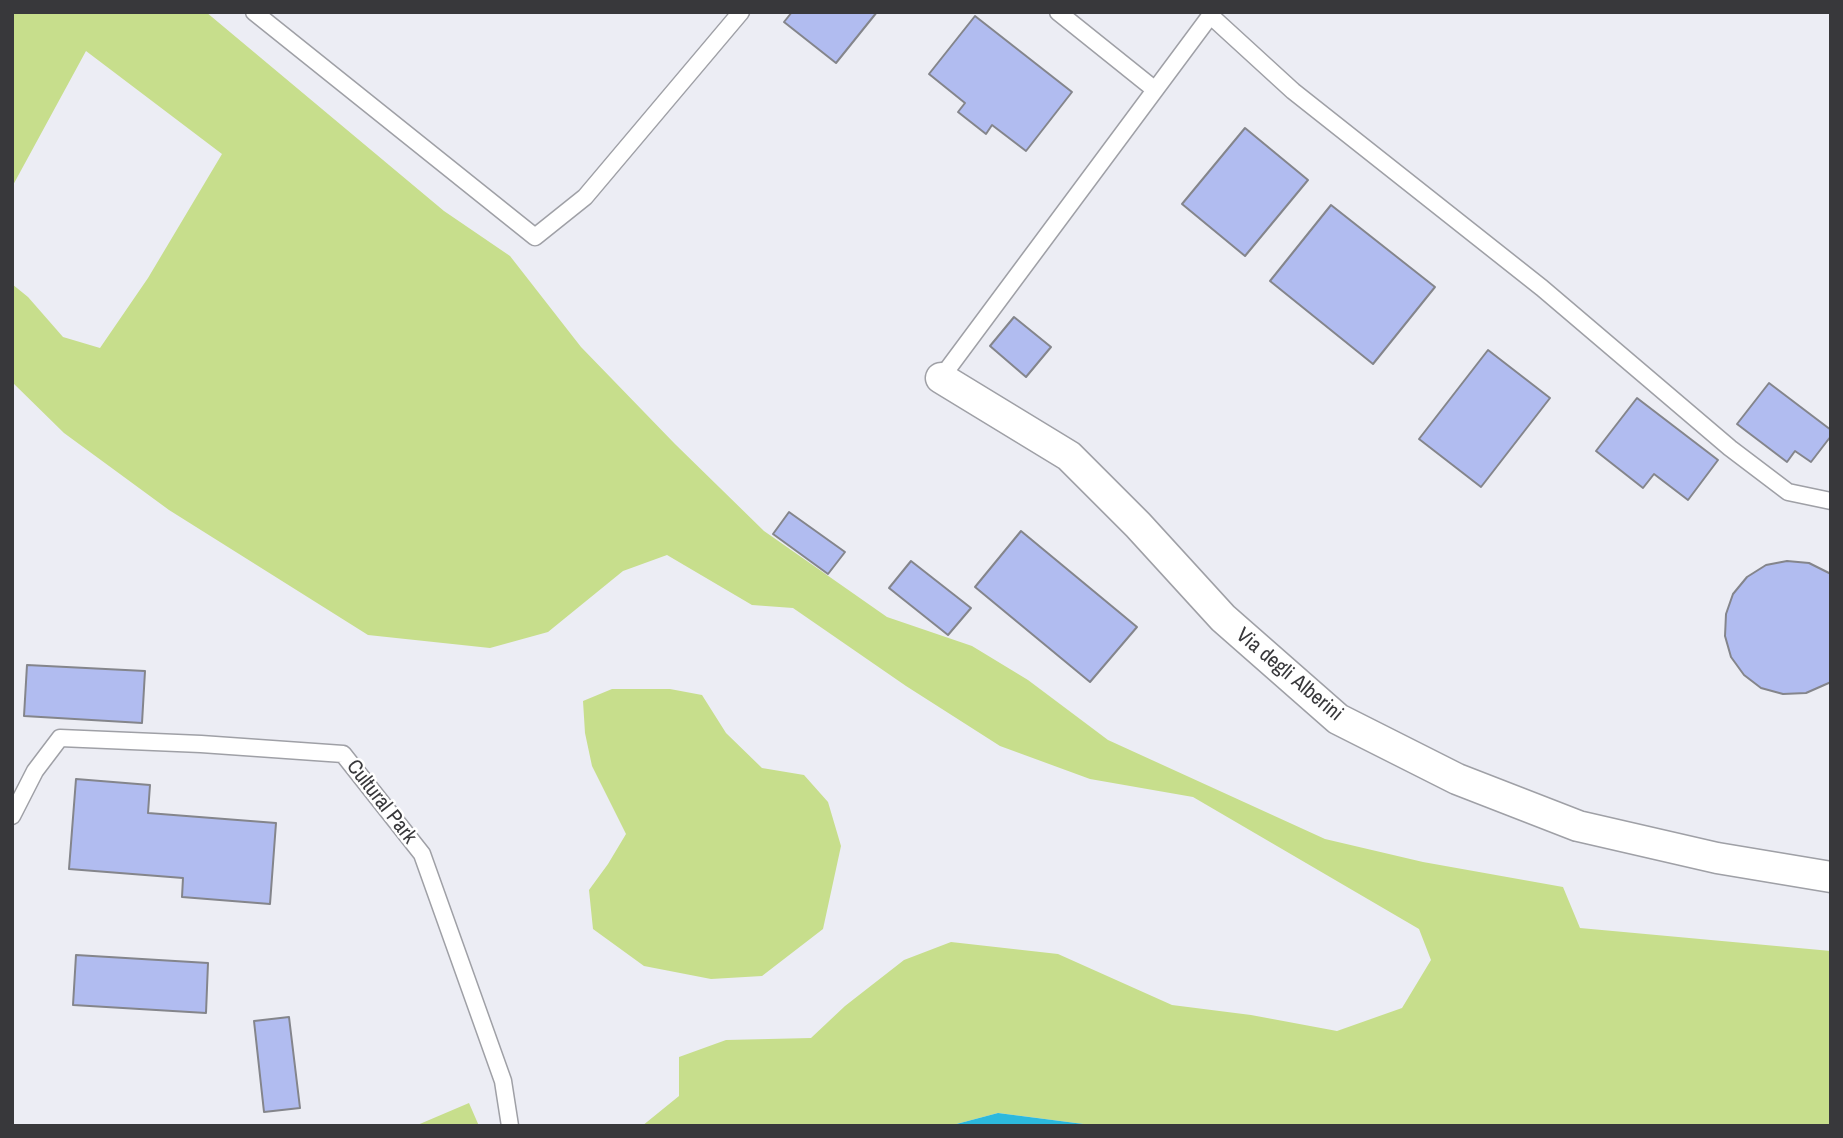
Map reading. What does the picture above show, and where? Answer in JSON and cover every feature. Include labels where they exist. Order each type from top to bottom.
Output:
[{"type":"street","name":"Via degli Alberini","points":[[941,378],[1069,456],[1138,525],[1223,618],[1338,719],[1457,779],[1578,826],[1717,858],[1831,877]]},
{"type":"lane","points":[[254,12],[536,237],[585,197],[741,12]]},
{"type":"lane","points":[[1058,12],[1154,89]]},
{"type":"lane","points":[[941,378],[1212,14],[1293,91],[1542,288],[1730,448],[1788,492],[1831,501]]},
{"type":"lane","name":"Cultural Park","points":[[12,816],[35,771],[60,738],[344,754],[422,854],[503,1081],[510,1126]]},
{"type":"green space","points":[[12,12],[206,12],[444,211],[510,256],[581,347],[764,531],[887,617],[972,646],[1028,680],[1108,740],[1325,839],[1423,862],[1563,887],[1580,928],[1831,951],[1831,1126],[1099,1126],[998,1113],[949,1126],[642,1126],[679,1096],[679,1057],[726,1040],[811,1038],[845,1006],[904,960],[951,942],[1058,954],[1172,1005],[1251,1015],[1337,1031],[1402,1008],[1431,960],[1419,929],[1193,797],[1090,779],[1000,746],[906,686],[793,608],[752,605],[667,555],[623,571],[548,632],[490,648],[368,635],[169,510],[64,433],[12,382],[12,284],[28,297],[63,337],[100,348],[148,278],[222,154],[86,51],[12,187]]},
{"type":"green space","points":[[612,689],[670,689],[702,695],[726,733],[762,768],[804,775],[828,802],[841,846],[823,929],[762,976],[711,979],[644,966],[593,929],[589,890],[626,834],[592,766],[585,733],[583,701]]},
{"type":"green space","points":[[469,1103],[479,1126],[415,1126]]},
{"type":"water","points":[[998,1113],[1099,1126],[949,1126]]},
{"type":"building","points":[[792,12],[877,12],[836,63],[784,22]]},
{"type":"building","points":[[975,16],[1072,92],[1026,151],[992,125],[986,134],[958,112],[965,103],[929,74]]},
{"type":"building","points":[[1245,128],[1308,180],[1245,256],[1182,204]]},
{"type":"building","points":[[1331,205],[1435,287],[1373,364],[1270,281]]},
{"type":"building","points":[[1014,317],[1051,347],[1026,377],[990,346]]},
{"type":"building","points":[[1488,350],[1550,398],[1481,487],[1419,439]]},
{"type":"building","points":[[1769,383],[1831,430],[1831,436],[1811,462],[1795,451],[1787,462],[1737,424]]},
{"type":"building","points":[[1637,398],[1718,460],[1688,500],[1654,474],[1643,488],[1596,451]]},
{"type":"building","points":[[789,512],[845,552],[828,574],[773,534]]},
{"type":"building","points":[[1021,531],[1137,627],[1090,682],[975,587]]},
{"type":"building","points":[[911,561],[971,608],[948,635],[889,588]]},
{"type":"building","points":[[1787,561],[1809,563],[1831,574],[1831,682],[1806,693],[1783,694],[1761,688],[1744,675],[1731,657],[1725,636],[1726,614],[1733,594],[1747,577],[1766,565]]},
{"type":"building","points":[[27,665],[145,671],[142,723],[24,716]]},
{"type":"building","points":[[76,779],[150,785],[148,813],[276,823],[270,904],[182,897],[183,878],[69,869]]},
{"type":"building","points":[[76,955],[208,963],[206,1013],[73,1005]]},
{"type":"building","points":[[289,1017],[300,1108],[264,1112],[254,1021]]}]
